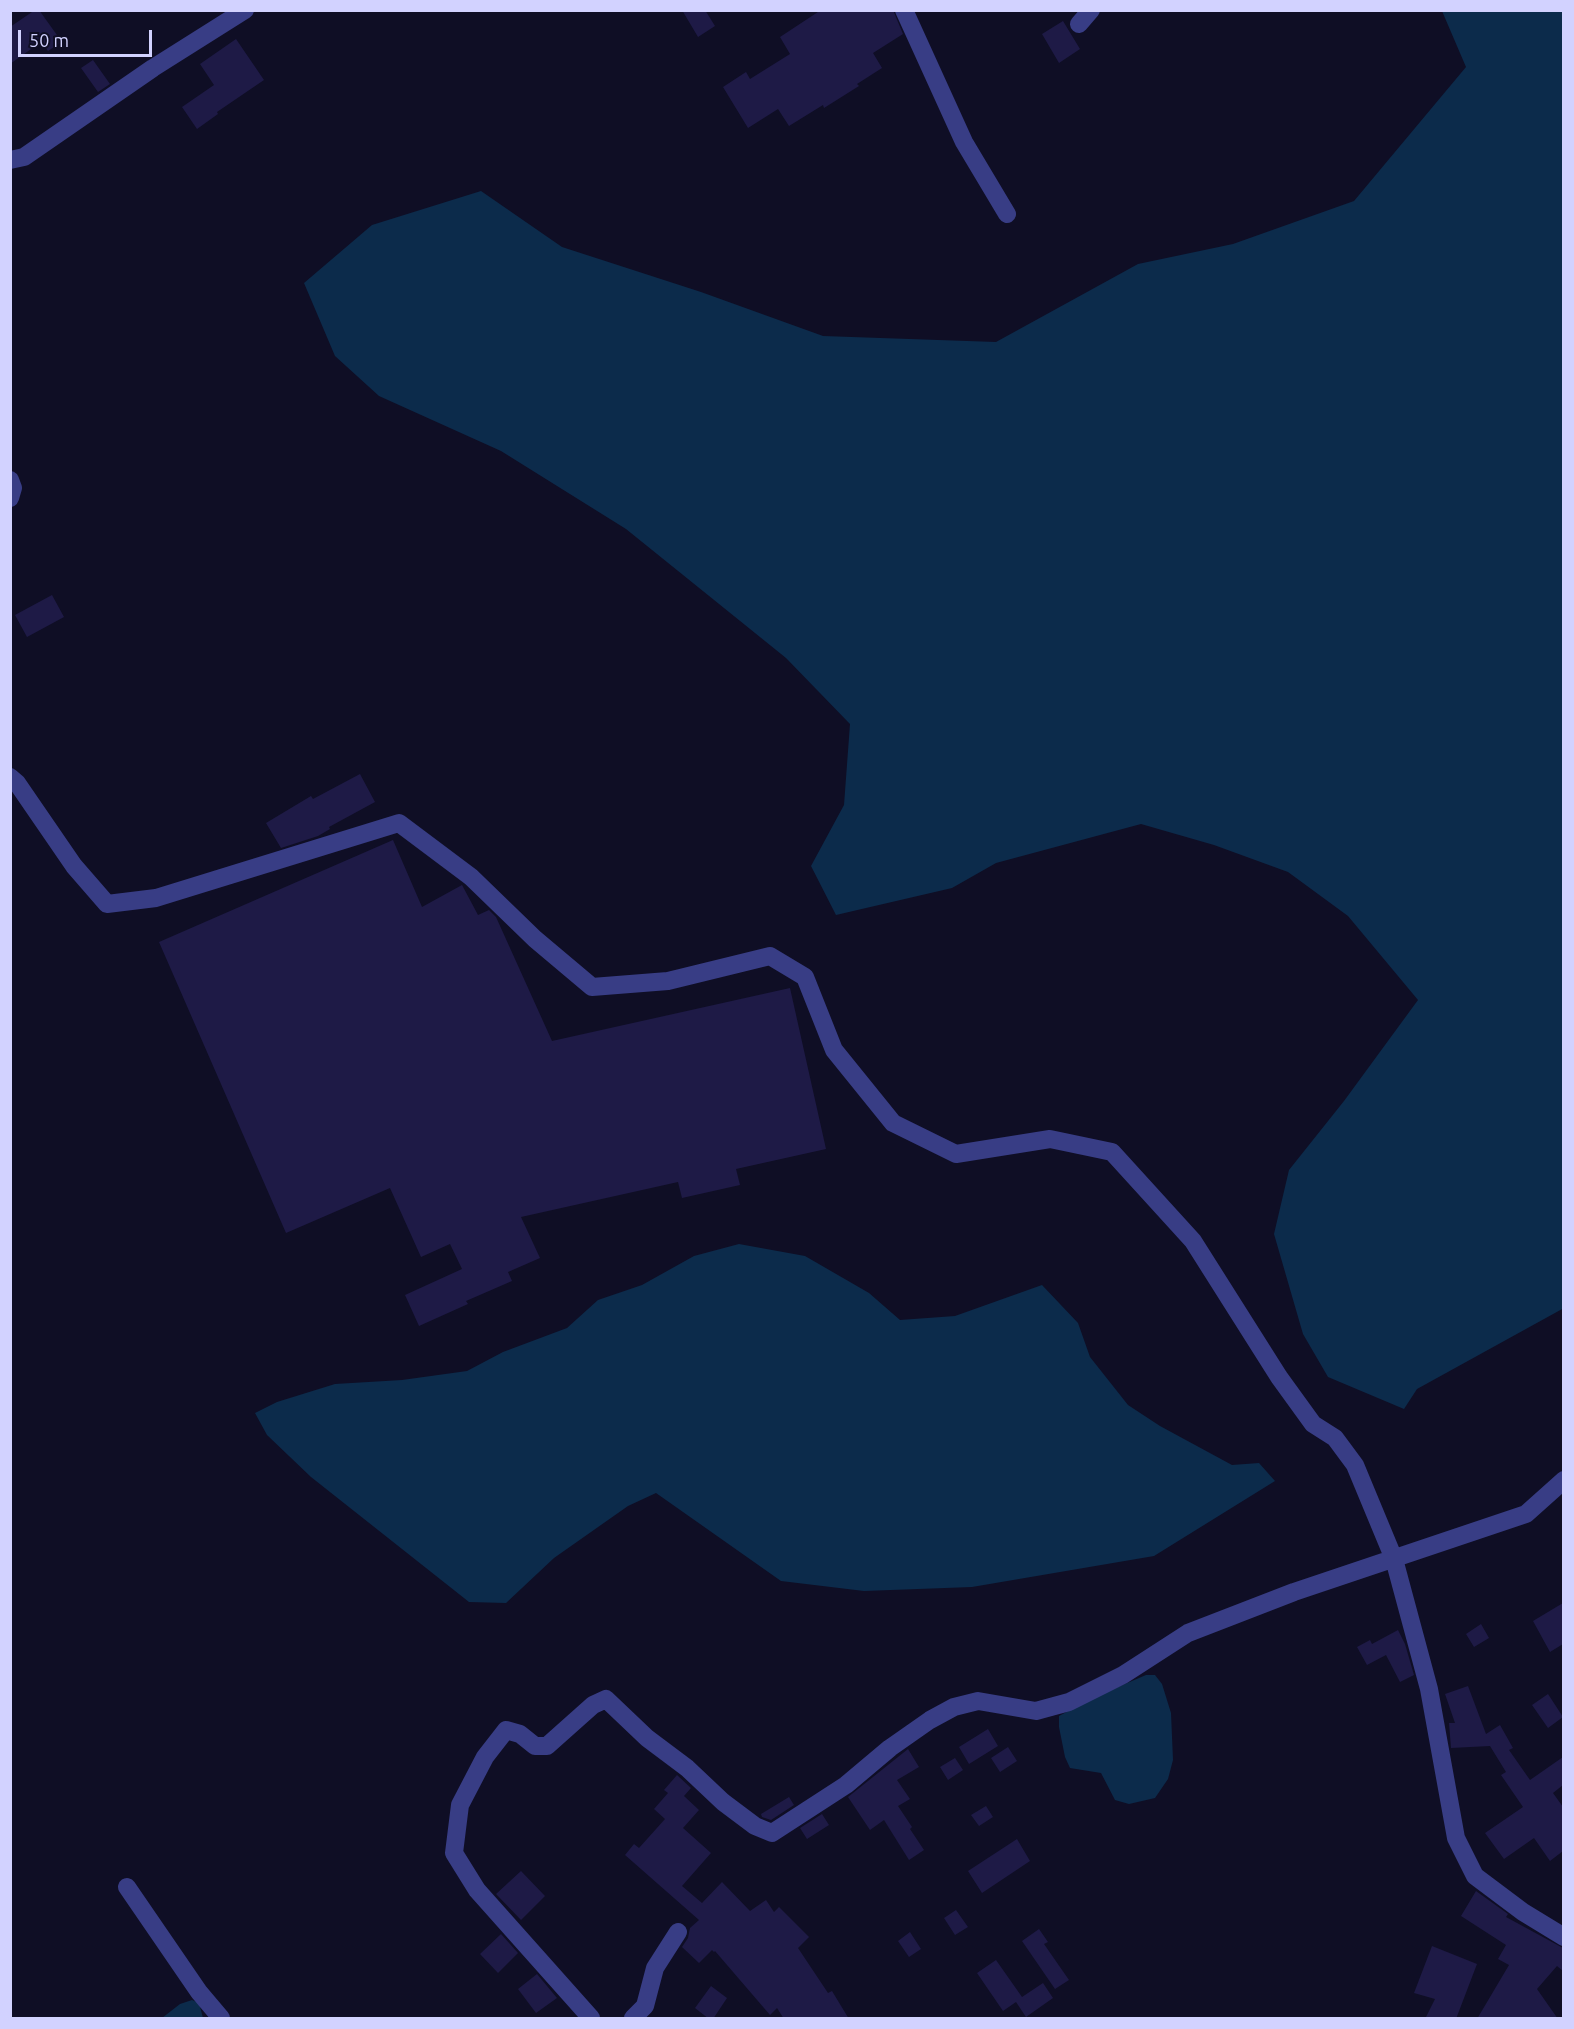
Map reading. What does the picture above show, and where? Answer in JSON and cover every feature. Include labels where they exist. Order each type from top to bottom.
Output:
[{"type":"street","points":[[10,160],[24,157],[153,68],[245,10]]},
{"type":"street","points":[[904,10],[964,142],[1007,214]]},
{"type":"street","points":[[10,480],[13,488],[10,498]]},
{"type":"street","points":[[10,777],[17,783],[74,866],[107,904],[156,898],[399,823],[471,877],[535,939],[592,987],[668,981],[770,956],[805,978],[834,1050],[893,1123],[956,1154],[1050,1139],[1112,1152],[1193,1241],[1279,1377],[1313,1424],[1335,1438],[1355,1465],[1394,1559],[1429,1689],[1456,1838],[1475,1876],[1523,1912],[1563,1937]]},
{"type":"street","points":[[591,2019],[477,1890],[454,1853],[460,1805],[485,1757],[506,1730],[520,1734],[535,1746],[547,1746],[593,1705],[606,1700],[647,1738],[687,1768],[754,1827],[772,1833],[846,1785],[890,1748],[930,1720],[954,1707],[978,1701],[1036,1711],[1070,1702],[1123,1675],[1188,1633],[1294,1592],[1526,1514],[1563,1480]]},
{"type":"street","points":[[127,1887],[199,1992],[221,2019]]},
{"type":"street","points":[[633,2019],[645,2007],[655,1968],[678,1932]]},
{"type":"water","points":[[1442,11],[1563,11],[1564,1308],[1417,1389],[1404,1409],[1328,1377],[1303,1334],[1274,1234],[1289,1170],[1344,1101],[1418,1000],[1348,916],[1288,872],[1214,845],[1141,824],[996,863],[952,888],[836,915],[811,866],[844,805],[850,724],[786,658],[626,529],[501,451],[379,396],[335,356],[304,283],[372,225],[481,191],[562,247],[701,292],[823,336],[996,342],[1138,264],[1233,244],[1354,201],[1466,67]]},
{"type":"water","points":[[739,1244],[805,1256],[869,1293],[900,1320],[955,1316],[1042,1285],[1078,1323],[1090,1357],[1128,1405],[1160,1426],[1232,1465],[1259,1463],[1275,1481],[1154,1556],[972,1587],[864,1591],[781,1581],[656,1493],[628,1506],[554,1558],[506,1603],[469,1602],[311,1477],[267,1435],[255,1413],[277,1402],[335,1384],[402,1380],[467,1371],[503,1352],[567,1328],[598,1300],[642,1285],[694,1256]]},
{"type":"water","points":[[1146,1675],[1155,1675],[1162,1684],[1171,1713],[1173,1760],[1168,1779],[1155,1798],[1129,1804],[1115,1800],[1101,1773],[1070,1768],[1065,1757],[1059,1716],[1092,1698]]},
{"type":"water","points":[[192,2000],[199,2003],[203,2018],[162,2018],[180,2004]]},
{"type":"building","points":[[35,10],[39,10],[62,42],[48,51],[41,42],[10,64],[10,27]]},
{"type":"building","points":[[682,10],[705,10],[715,26],[698,37]]},
{"type":"building","points":[[821,10],[893,10],[903,34],[873,53],[882,68],[824,108],[823,105],[789,126],[778,109],[748,128],[723,87],[746,72],[750,79],[790,54],[780,37]]},
{"type":"building","points":[[1063,21],[1080,49],[1059,63],[1042,34]]},
{"type":"building","points":[[236,39],[264,80],[217,112],[218,114],[197,129],[182,107],[214,85],[200,64]]},
{"type":"building","points":[[93,60],[110,84],[98,92],[81,68]]},
{"type":"building","points":[[52,595],[64,617],[27,637],[15,615]]},
{"type":"building","points":[[360,774],[375,802],[329,827],[330,829],[318,836],[281,848],[266,823],[311,796],[313,799]]},
{"type":"building","points":[[393,840],[422,907],[462,885],[478,915],[489,910],[496,917],[552,1041],[790,988],[826,1149],[736,1169],[740,1185],[682,1198],[678,1182],[521,1217],[540,1258],[508,1272],[512,1281],[466,1301],[468,1304],[419,1326],[405,1295],[462,1269],[450,1244],[421,1257],[390,1188],[286,1233],[159,942]]},
{"type":"building","points":[[1563,1603],[1563,1644],[1550,1652],[1533,1621]]},
{"type":"building","points":[[1481,1624],[1489,1638],[1474,1647],[1466,1634]]},
{"type":"building","points":[[1398,1630],[1405,1644],[1414,1675],[1400,1682],[1386,1655],[1367,1665],[1357,1647],[1370,1640],[1372,1644]]},
{"type":"building","points":[[1468,1686],[1486,1734],[1500,1725],[1513,1748],[1509,1750],[1530,1780],[1563,1757],[1563,1785],[1553,1793],[1563,1807],[1563,1851],[1550,1861],[1534,1838],[1504,1859],[1485,1833],[1523,1807],[1501,1775],[1506,1772],[1490,1746],[1451,1748],[1449,1723],[1455,1723],[1445,1694]]},
{"type":"building","points":[[1548,1694],[1563,1717],[1548,1728],[1532,1705]]},
{"type":"building","points":[[988,1729],[998,1746],[969,1764],[959,1747]]},
{"type":"building","points":[[1008,1747],[1017,1761],[1000,1772],[991,1758]]},
{"type":"building","points":[[908,1749],[919,1767],[897,1780],[910,1799],[898,1806],[924,1850],[909,1860],[884,1820],[870,1830],[848,1797]]},
{"type":"building","points":[[955,1758],[963,1770],[948,1780],[940,1767]]},
{"type":"building","points":[[677,1775],[691,1788],[684,1796],[699,1810],[683,1828],[711,1853],[682,1886],[702,1903],[722,1882],[750,1911],[766,1900],[774,1912],[779,1907],[809,1937],[798,1948],[828,1993],[832,1991],[849,2019],[784,2019],[777,2008],[770,2015],[715,1951],[712,1950],[699,1963],[682,1947],[688,1938],[690,1928],[699,1920],[625,1855],[634,1844],[639,1848],[665,1819],[654,1809],[668,1793],[664,1790]]},
{"type":"building","points":[[789,1797],[794,1805],[771,1820],[762,1817],[761,1814]]},
{"type":"building","points":[[986,1806],[993,1817],[979,1826],[971,1815]]},
{"type":"building","points":[[822,1814],[829,1825],[807,1839],[800,1828]]},
{"type":"building","points":[[1017,1839],[1030,1861],[982,1893],[968,1871]]},
{"type":"building","points":[[521,1871],[545,1896],[521,1920],[496,1894]]},
{"type":"building","points":[[1476,1891],[1508,1914],[1506,1917],[1563,1948],[1563,1971],[1557,1966],[1537,1989],[1558,2019],[1477,2019],[1509,1965],[1498,1959],[1506,1945],[1461,1916]]},
{"type":"building","points":[[956,1910],[968,1927],[955,1935],[944,1918]]},
{"type":"building","points":[[1039,1929],[1048,1942],[1044,1944],[1069,1980],[1055,1989],[1022,1941]]},
{"type":"building","points":[[910,1932],[921,1949],[909,1957],[898,1941]]},
{"type":"building","points":[[501,1934],[518,1953],[498,1973],[480,1954]]},
{"type":"building","points":[[1432,1946],[1477,1964],[1456,2019],[1425,2019],[1435,1999],[1414,1993]]},
{"type":"building","points":[[996,1960],[1022,1997],[1043,1983],[1053,1998],[1026,2017],[1016,2002],[1003,2011],[977,1973]]},
{"type":"building","points":[[537,1974],[557,1998],[536,2013],[518,1989]]},
{"type":"building","points":[[711,1986],[727,1998],[713,2019],[709,2019],[695,2008]]}]
